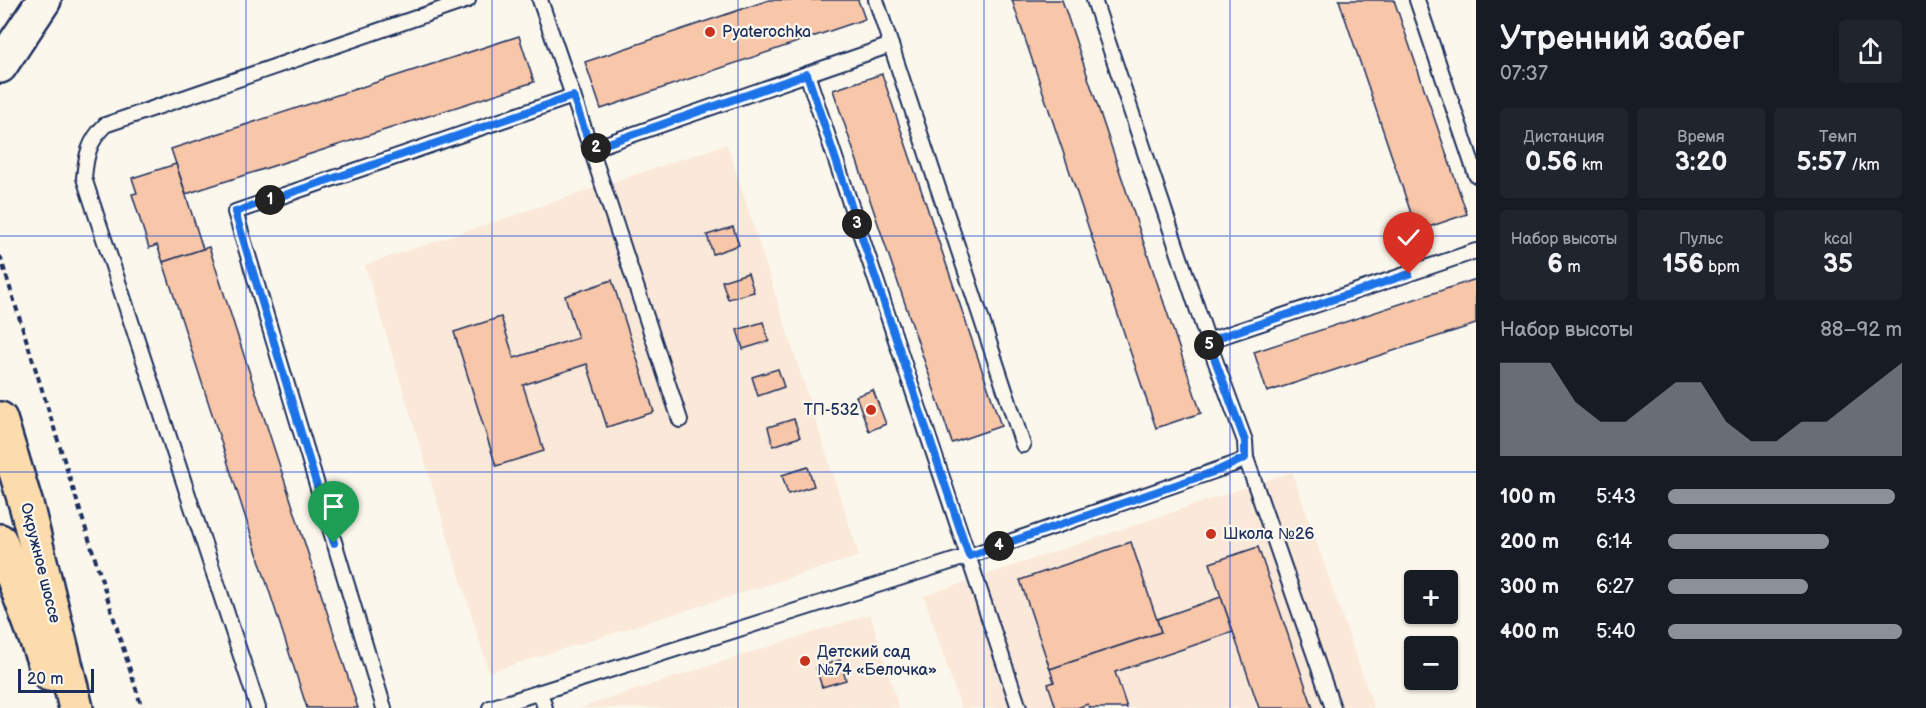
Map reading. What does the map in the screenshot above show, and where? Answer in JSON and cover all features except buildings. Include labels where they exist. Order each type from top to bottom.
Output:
[{"type":"main road","points":[[0,66],[44,0]]},
{"type":"main road","name":"Окружное шоссе","points":[[0,419],[27,508],[76,708]]},
{"type":"main road","name":"Окружное шоссе","points":[[0,541],[62,708]]},
{"type":"lane","points":[[258,708],[84,178],[86,157],[92,138],[105,125],[468,0]]},
{"type":"lane","points":[[540,0],[681,420]]},
{"type":"lane","points":[[876,0],[1023,445]]},
{"type":"lane","points":[[1094,0],[1208,341],[1245,441],[1245,458],[1333,708]]},
{"type":"lane","points":[[1417,0],[1476,175]]},
{"type":"lane","points":[[591,149],[891,45]]},
{"type":"lane","points":[[807,74],[1019,708]]},
{"type":"lane","points":[[384,708],[235,212],[573,96]]},
{"type":"lane","points":[[1208,341],[1476,251]]},
{"type":"lane","points":[[490,708],[969,556],[1199,477],[1245,458]]},
{"type":"lane","points":[[540,692],[545,708]]},
{"type":"path","points":[[0,256],[142,708]]},
{"type":"shaded area","points":[[727,144],[859,556],[489,672],[365,265]]},
{"type":"shaded area","name":"Школа №26","points":[[1292,472],[1374,708],[961,708],[924,596]]},
{"type":"shaded area","name":"Детский сад №74 «Белочка»","points":[[870,614],[899,708],[580,708]]},
{"type":"place","name":"Pyaterochka","points":[[710,32]]},
{"type":"place","name":"ТП-532","points":[[871,410]]},
{"type":"place","name":"Школа №26","points":[[1211,534]]},
{"type":"place","name":"Детский сад №74 «Белочка»","points":[[805,661]]},
{"type":"route","points":[[334,543],[235,212],[573,96],[591,149],[807,74],[969,556],[1219,470],[1245,458],[1245,441],[1208,341],[1409,274]]}]
